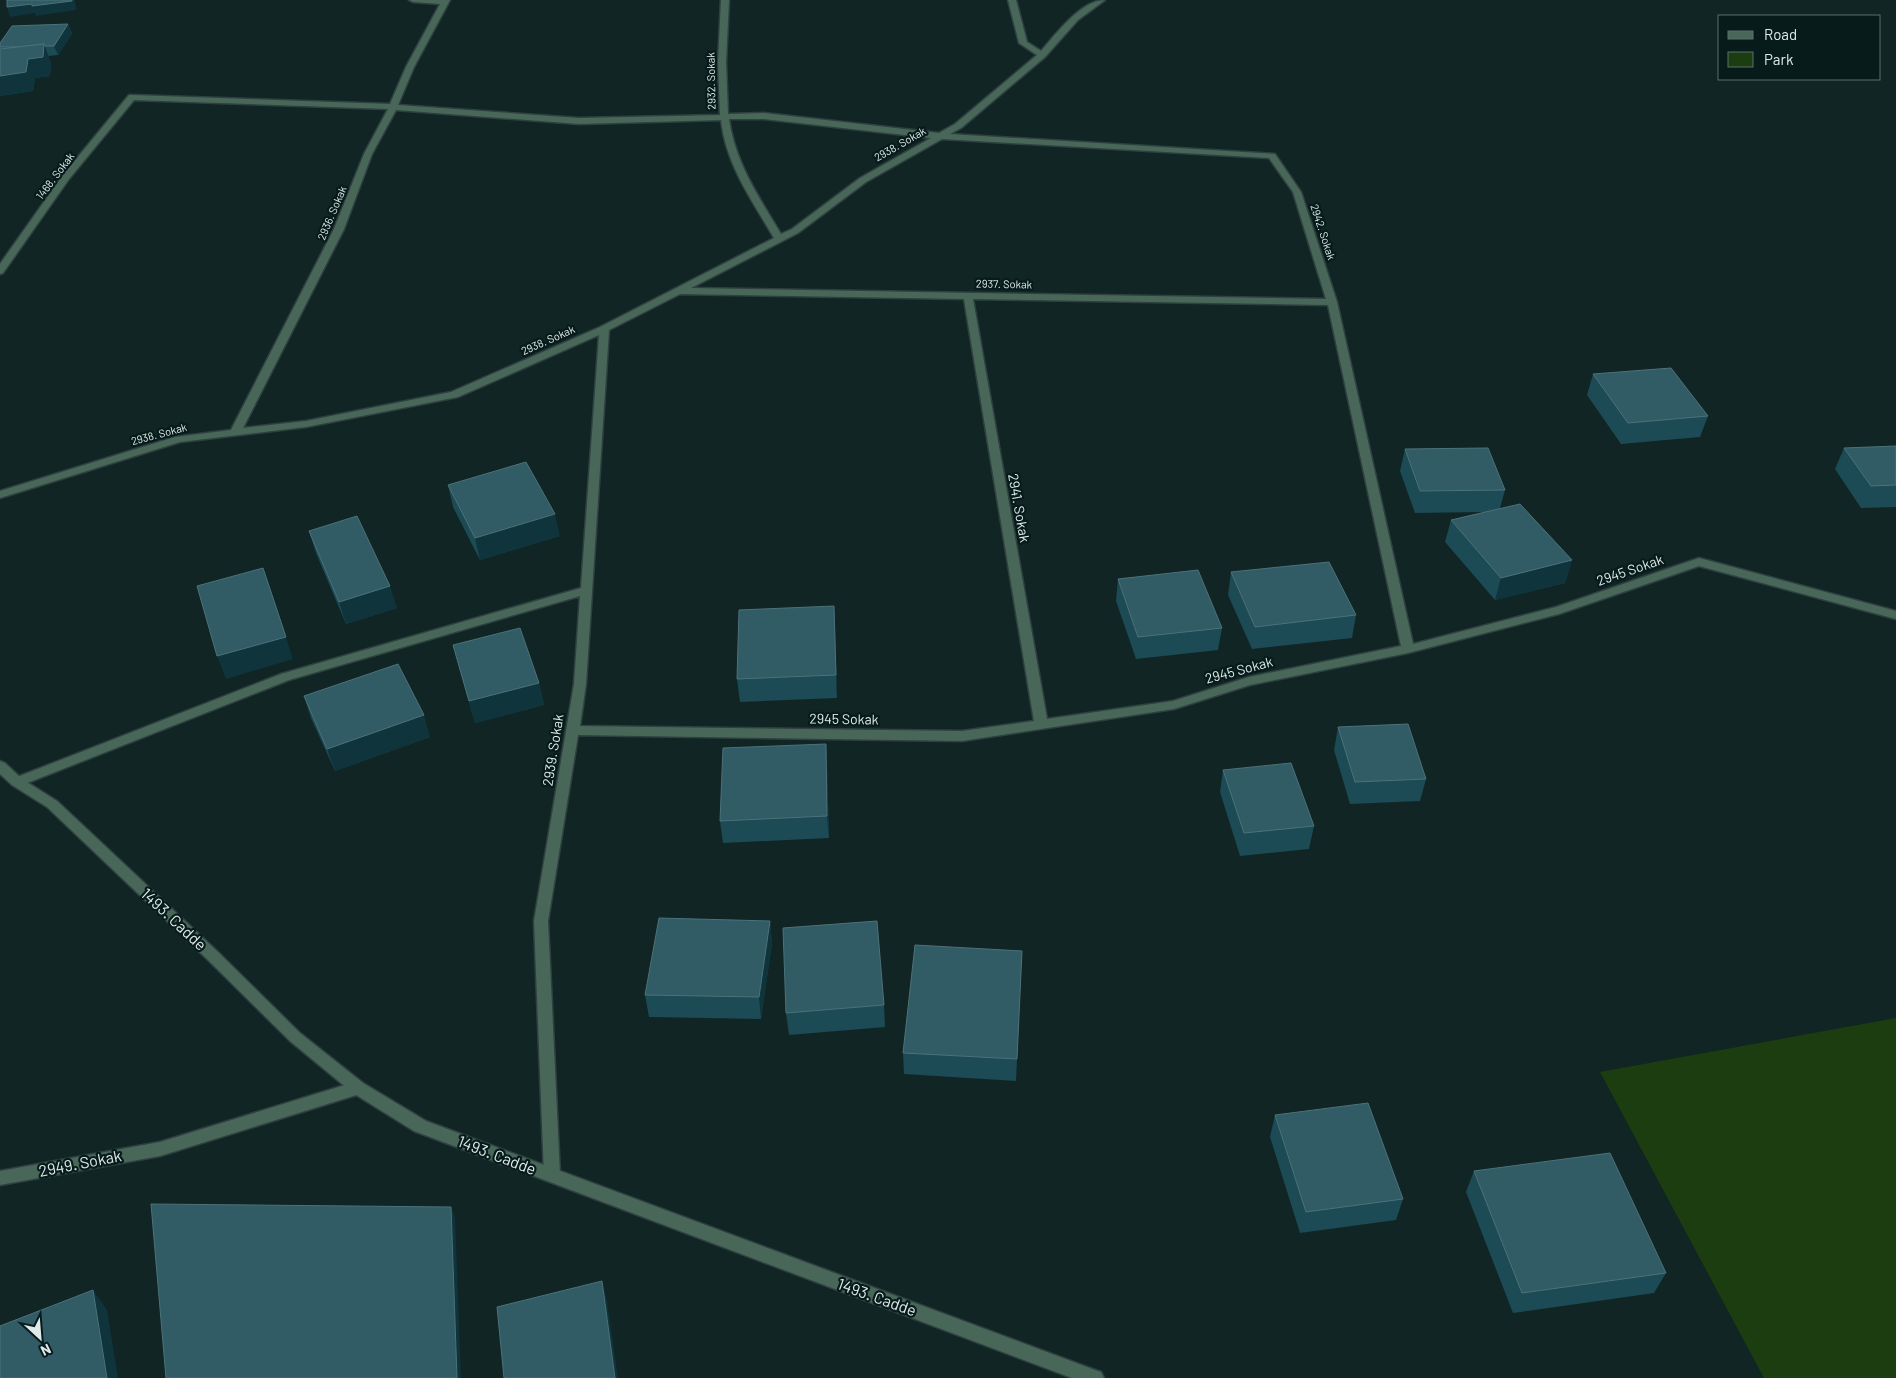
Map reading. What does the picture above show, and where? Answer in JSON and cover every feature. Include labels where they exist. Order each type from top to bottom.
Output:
[{"type":"street","points":[[413,0],[446,1]]},
{"type":"street","name":"2932. Sokak","points":[[725,0],[722,44],[723,117],[736,164],[779,238]]},
{"type":"street","points":[[1012,0],[1022,43],[1042,55]]},
{"type":"street","name":"2938. Sokak","points":[[0,496],[179,439],[306,424],[454,395],[604,329],[795,231],[863,180],[958,126],[1042,55],[1075,18],[1101,0]]},
{"type":"street","name":"2936. Sokak","points":[[235,433],[339,229],[368,154],[393,107],[410,67],[446,1]]},
{"type":"street","name":"1468. Sokak","points":[[0,271],[66,177],[132,97],[393,107]]},
{"type":"street","points":[[393,107],[579,121],[764,116],[938,136]]},
{"type":"street","name":"2942. Sokak","points":[[938,136],[1272,156],[1297,192],[1332,302],[1408,649]]},
{"type":"street","name":"2937. Sokak","points":[[675,291],[1332,302]]},
{"type":"street","name":"2941. Sokak","points":[[968,296],[1041,724]]},
{"type":"street","name":"2939. Sokak","points":[[552,1175],[541,922],[580,684],[604,329]]},
{"type":"street","name":"2945 Sokak","points":[[572,730],[962,736],[1174,705],[1249,681],[1408,649],[1560,610],[1699,562],[1896,615]]},
{"type":"street","points":[[17,782],[285,677],[586,590]]},
{"type":"street","name":"1493. Cadde","points":[[0,766],[17,782],[52,804],[295,1036],[358,1088],[420,1126],[1095,1378]]},
{"type":"street","name":"2949. Sokak","points":[[0,1178],[160,1148],[358,1088]]},
{"type":"green space","points":[[1896,1018],[1896,1378],[1764,1378],[1600,1072]]},
{"type":"building","points":[[7,0],[72,0],[72,1],[7,7]]},
{"type":"building","points":[[68,24],[54,46],[45,46],[44,44],[0,47],[0,43],[12,26]]},
{"type":"building","points":[[44,44],[43,57],[28,59],[26,72],[0,76],[0,49]]},
{"type":"building","points":[[1671,368],[1708,416],[1628,423],[1593,374]]},
{"type":"building","points":[[1896,446],[1896,485],[1871,486],[1844,448]]},
{"type":"building","points":[[1488,448],[1505,490],[1420,491],[1405,449]]},
{"type":"building","points":[[526,462],[555,514],[475,538],[448,485]]},
{"type":"building","points":[[1520,504],[1572,560],[1501,578],[1451,520]]},
{"type":"building","points":[[357,516],[390,586],[339,602],[309,531]]},
{"type":"building","points":[[1329,562],[1356,615],[1255,627],[1231,572]]},
{"type":"building","points":[[263,568],[286,637],[217,656],[197,586]]},
{"type":"building","points":[[1198,570],[1222,628],[1138,637],[1118,579]]},
{"type":"building","points":[[834,606],[836,675],[737,679],[739,610]]},
{"type":"building","points":[[520,628],[539,683],[469,701],[453,645]]},
{"type":"building","points":[[398,664],[424,715],[327,749],[304,696]]},
{"type":"building","points":[[1408,724],[1426,779],[1355,782],[1338,727]]},
{"type":"building","points":[[826,744],[827,816],[720,821],[723,748]]},
{"type":"building","points":[[1291,763],[1314,826],[1244,833],[1223,770]]},
{"type":"building","points":[[659,918],[770,921],[759,997],[645,995]]},
{"type":"building","points":[[877,921],[884,1005],[786,1013],[783,928]]},
{"type":"building","points":[[915,945],[1022,951],[1017,1059],[903,1053]]},
{"type":"building","points":[[1368,1103],[1403,1199],[1306,1212],[1275,1115]]},
{"type":"building","points":[[1610,1153],[1666,1273],[1522,1293],[1474,1171]]},
{"type":"building","points":[[151,1204],[451,1207],[457,1378],[166,1378]]},
{"type":"building","points":[[602,1281],[615,1378],[504,1378],[497,1307]]},
{"type":"building","points":[[93,1290],[107,1378],[0,1378],[0,1326]]}]
